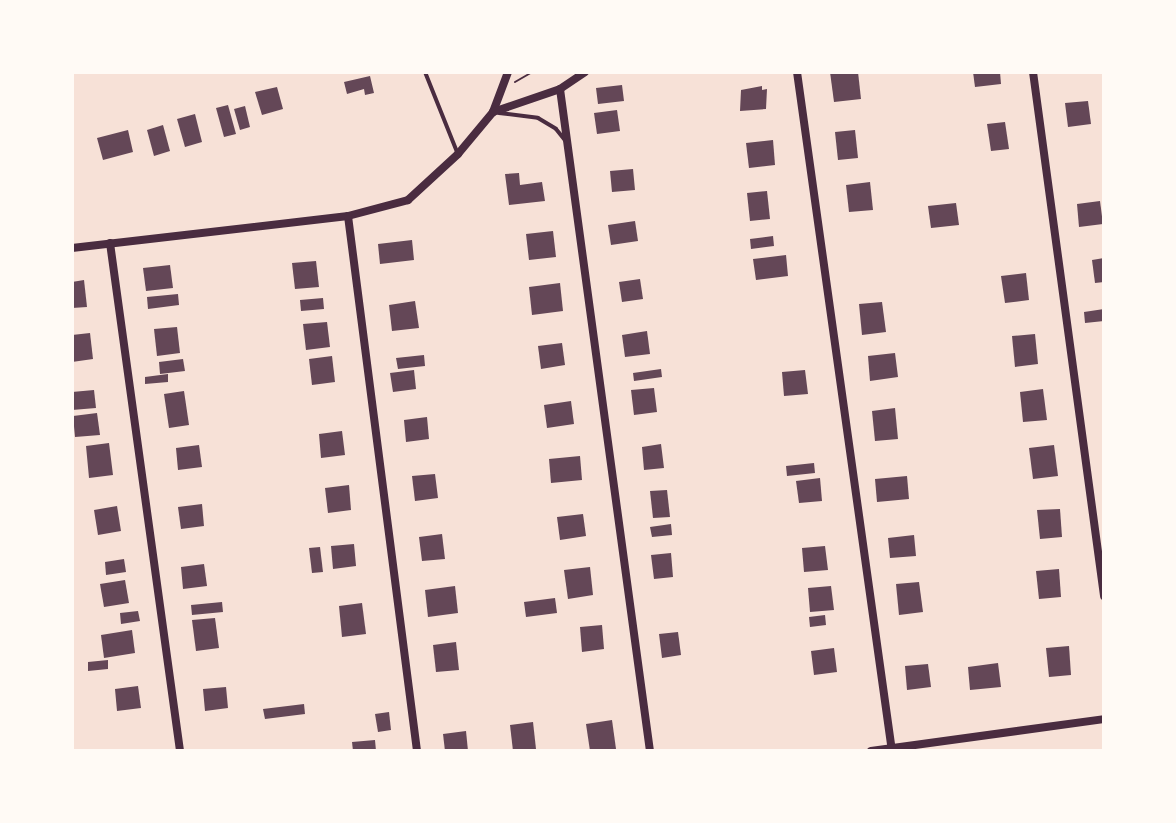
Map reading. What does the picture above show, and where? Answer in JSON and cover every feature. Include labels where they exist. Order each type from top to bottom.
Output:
[{"type":"street","points":[[72,248],[348,216],[408,200],[458,154],[493,112],[508,72]]},
{"type":"street","points":[[493,112],[560,89],[585,72]]},
{"type":"street","points":[[797,72],[892,750]]},
{"type":"street","points":[[1033,72],[1104,596]]},
{"type":"street","points":[[560,89],[650,751]]},
{"type":"street","points":[[348,216],[417,751]]},
{"type":"street","points":[[110,243],[180,751]]},
{"type":"street","points":[[871,751],[1104,719]]},
{"type":"lane","points":[[425,72],[458,154]]},
{"type":"lane","points":[[493,112],[538,118],[556,129],[569,144]]},
{"type":"path","points":[[503,87],[532,72]]},
{"type":"building","points":[[830,72],[858,72],[861,99],[834,102]]},
{"type":"building","points":[[973,72],[1000,72],[1001,84],[975,87]]},
{"type":"building","points":[[370,76],[374,93],[365,95],[364,89],[347,94],[344,82]]},
{"type":"building","points":[[622,85],[624,101],[598,104],[596,88]]},
{"type":"building","points":[[762,86],[762,90],[767,89],[766,109],[740,111],[741,90]]},
{"type":"building","points":[[277,87],[283,109],[262,115],[255,92]]},
{"type":"building","points":[[1088,101],[1091,124],[1068,127],[1065,103]]},
{"type":"building","points":[[228,105],[236,134],[224,137],[216,108]]},
{"type":"building","points":[[245,106],[250,127],[240,130],[234,109]]},
{"type":"building","points":[[617,110],[620,131],[597,134],[594,113]]},
{"type":"building","points":[[195,114],[202,142],[185,147],[177,119]]},
{"type":"building","points":[[1005,122],[1009,149],[991,151],[987,124]]},
{"type":"building","points":[[163,125],[170,151],[154,156],[147,130]]},
{"type":"building","points":[[128,130],[133,152],[103,160],[97,138]]},
{"type":"building","points":[[855,130],[858,158],[838,160],[835,132]]},
{"type":"building","points":[[773,140],[775,165],[749,168],[746,143]]},
{"type":"building","points":[[633,169],[635,190],[612,192],[610,171]]},
{"type":"building","points":[[519,173],[520,185],[542,182],[545,201],[509,205],[505,174]]},
{"type":"building","points":[[870,182],[873,210],[849,212],[846,185]]},
{"type":"building","points":[[767,191],[770,219],[750,221],[747,193]]},
{"type":"building","points":[[1100,201],[1103,224],[1079,227],[1077,204]]},
{"type":"building","points":[[956,203],[959,225],[931,228],[928,206]]},
{"type":"building","points":[[635,221],[638,241],[611,245],[608,225]]},
{"type":"building","points":[[553,231],[556,257],[529,260],[526,234]]},
{"type":"building","points":[[773,236],[774,246],[751,249],[750,239]]},
{"type":"building","points":[[412,240],[414,260],[380,264],[378,244]]},
{"type":"building","points":[[786,255],[788,276],[756,280],[753,259]]},
{"type":"building","points":[[1104,258],[1104,282],[1095,283],[1092,260]]},
{"type":"building","points":[[316,261],[319,287],[295,289],[292,263]]},
{"type":"building","points":[[170,265],[173,288],[146,291],[143,268]]},
{"type":"building","points":[[1026,273],[1029,300],[1005,303],[1001,276]]},
{"type":"building","points":[[640,279],[643,299],[622,302],[619,282]]},
{"type":"building","points":[[84,280],[87,307],[72,308],[72,282]]},
{"type":"building","points":[[560,283],[563,311],[532,315],[529,287]]},
{"type":"building","points":[[178,294],[179,305],[148,309],[147,297]]},
{"type":"building","points":[[323,298],[324,309],[301,311],[300,300]]},
{"type":"building","points":[[415,301],[419,328],[392,331],[389,305]]},
{"type":"building","points":[[882,302],[886,332],[862,335],[859,304]]},
{"type":"building","points":[[1104,309],[1104,321],[1085,323],[1084,312]]},
{"type":"building","points":[[327,322],[330,347],[306,350],[303,324]]},
{"type":"building","points":[[177,327],[180,353],[157,356],[154,329]]},
{"type":"building","points":[[647,331],[650,354],[625,357],[622,335]]},
{"type":"building","points":[[90,333],[93,359],[72,362],[72,335]]},
{"type":"building","points":[[1035,334],[1038,364],[1015,367],[1012,336]]},
{"type":"building","points":[[562,343],[565,365],[541,369],[538,346]]},
{"type":"building","points":[[895,353],[898,377],[870,381],[868,356]]},
{"type":"building","points":[[424,355],[425,366],[398,369],[396,358]]},
{"type":"building","points":[[332,356],[335,382],[312,385],[309,359]]},
{"type":"building","points":[[183,359],[185,371],[160,374],[159,362]]},
{"type":"building","points":[[661,369],[662,377],[634,381],[633,373]]},
{"type":"building","points":[[414,370],[416,389],[393,392],[390,373]]},
{"type":"building","points":[[805,370],[808,394],[784,396],[782,372]]},
{"type":"building","points":[[168,374],[168,382],[145,384],[145,377]]},
{"type":"building","points":[[654,388],[657,412],[634,415],[631,390]]},
{"type":"building","points":[[1043,389],[1047,420],[1023,422],[1020,392]]},
{"type":"building","points":[[94,390],[96,408],[72,410],[72,392]]},
{"type":"building","points":[[184,391],[189,425],[169,428],[164,394]]},
{"type":"building","points":[[571,401],[574,424],[547,428],[544,405]]},
{"type":"building","points":[[895,408],[898,439],[875,441],[872,411]]},
{"type":"building","points":[[97,413],[100,435],[75,437],[73,416]]},
{"type":"building","points":[[427,417],[429,439],[406,442],[404,420]]},
{"type":"building","points":[[342,431],[345,455],[321,458],[319,434]]},
{"type":"building","points":[[109,443],[113,475],[89,478],[86,446]]},
{"type":"building","points":[[661,444],[664,468],[644,470],[642,447]]},
{"type":"building","points":[[199,445],[202,467],[178,470],[176,448]]},
{"type":"building","points":[[1054,445],[1058,476],[1033,479],[1029,448]]},
{"type":"building","points":[[580,456],[582,480],[551,483],[549,459]]},
{"type":"building","points":[[814,463],[815,473],[787,476],[786,466]]},
{"type":"building","points":[[435,474],[438,498],[415,501],[412,476]]},
{"type":"building","points":[[907,476],[909,499],[877,502],[875,479]]},
{"type":"building","points":[[820,478],[822,501],[799,503],[796,481]]},
{"type":"building","points":[[349,485],[351,510],[328,513],[325,488]]},
{"type":"building","points":[[667,490],[670,517],[653,518],[650,491]]},
{"type":"building","points":[[202,504],[204,526],[181,529],[178,507]]},
{"type":"building","points":[[117,506],[121,531],[98,535],[94,510]]},
{"type":"building","points":[[1060,509],[1062,537],[1040,539],[1037,510]]},
{"type":"building","points":[[583,514],[586,536],[560,540],[557,517]]},
{"type":"building","points":[[671,524],[672,535],[652,537],[650,527]]},
{"type":"building","points":[[442,534],[445,559],[422,561],[419,537]]},
{"type":"building","points":[[914,535],[916,556],[890,558],[888,538]]},
{"type":"building","points":[[354,544],[356,566],[333,569],[331,546]]},
{"type":"building","points":[[825,546],[828,570],[804,572],[802,548]]},
{"type":"building","points":[[320,547],[323,572],[312,573],[309,548]]},
{"type":"building","points":[[671,553],[673,577],[654,579],[651,555]]},
{"type":"building","points":[[124,559],[126,572],[106,575],[105,562]]},
{"type":"building","points":[[204,564],[207,586],[183,589],[181,567]]},
{"type":"building","points":[[590,567],[593,595],[568,599],[564,570]]},
{"type":"building","points":[[1059,569],[1061,597],[1039,599],[1036,571]]},
{"type":"building","points":[[125,580],[129,603],[104,607],[100,584]]},
{"type":"building","points":[[919,582],[923,612],[899,615],[896,584]]},
{"type":"building","points":[[455,586],[458,613],[428,617],[425,590]]},
{"type":"building","points":[[831,586],[834,610],[810,612],[808,588]]},
{"type":"building","points":[[555,598],[557,613],[526,617],[524,602]]},
{"type":"building","points":[[222,602],[223,612],[192,615],[191,605]]},
{"type":"building","points":[[362,603],[366,634],[342,637],[339,606]]},
{"type":"building","points":[[138,611],[140,621],[121,624],[120,613]]},
{"type":"building","points":[[825,615],[826,625],[810,627],[809,617]]},
{"type":"building","points":[[215,618],[219,648],[196,651],[192,620]]},
{"type":"building","points":[[602,625],[604,649],[582,652],[580,627]]},
{"type":"building","points":[[132,630],[135,653],[104,658],[101,635]]},
{"type":"building","points":[[678,632],[681,655],[662,658],[659,634]]},
{"type":"building","points":[[456,642],[459,670],[436,672],[433,645]]},
{"type":"building","points":[[1069,646],[1071,675],[1049,677],[1046,648]]},
{"type":"building","points":[[834,648],[837,672],[814,675],[811,651]]},
{"type":"building","points":[[108,660],[108,669],[88,671],[88,662]]},
{"type":"building","points":[[998,663],[1001,687],[970,690],[968,667]]},
{"type":"building","points":[[928,664],[931,687],[907,690],[905,666]]},
{"type":"building","points":[[138,686],[141,708],[117,711],[115,689]]},
{"type":"building","points":[[226,687],[228,708],[205,711],[203,689]]},
{"type":"building","points":[[304,704],[305,714],[265,719],[263,709]]},
{"type":"building","points":[[389,712],[391,730],[378,732],[375,714]]},
{"type":"building","points":[[612,720],[616,749],[590,751],[586,724]]},
{"type":"building","points":[[533,722],[536,749],[513,751],[510,725]]},
{"type":"building","points":[[466,731],[468,751],[445,751],[443,734]]},
{"type":"building","points":[[375,740],[376,751],[353,751],[352,742]]}]
